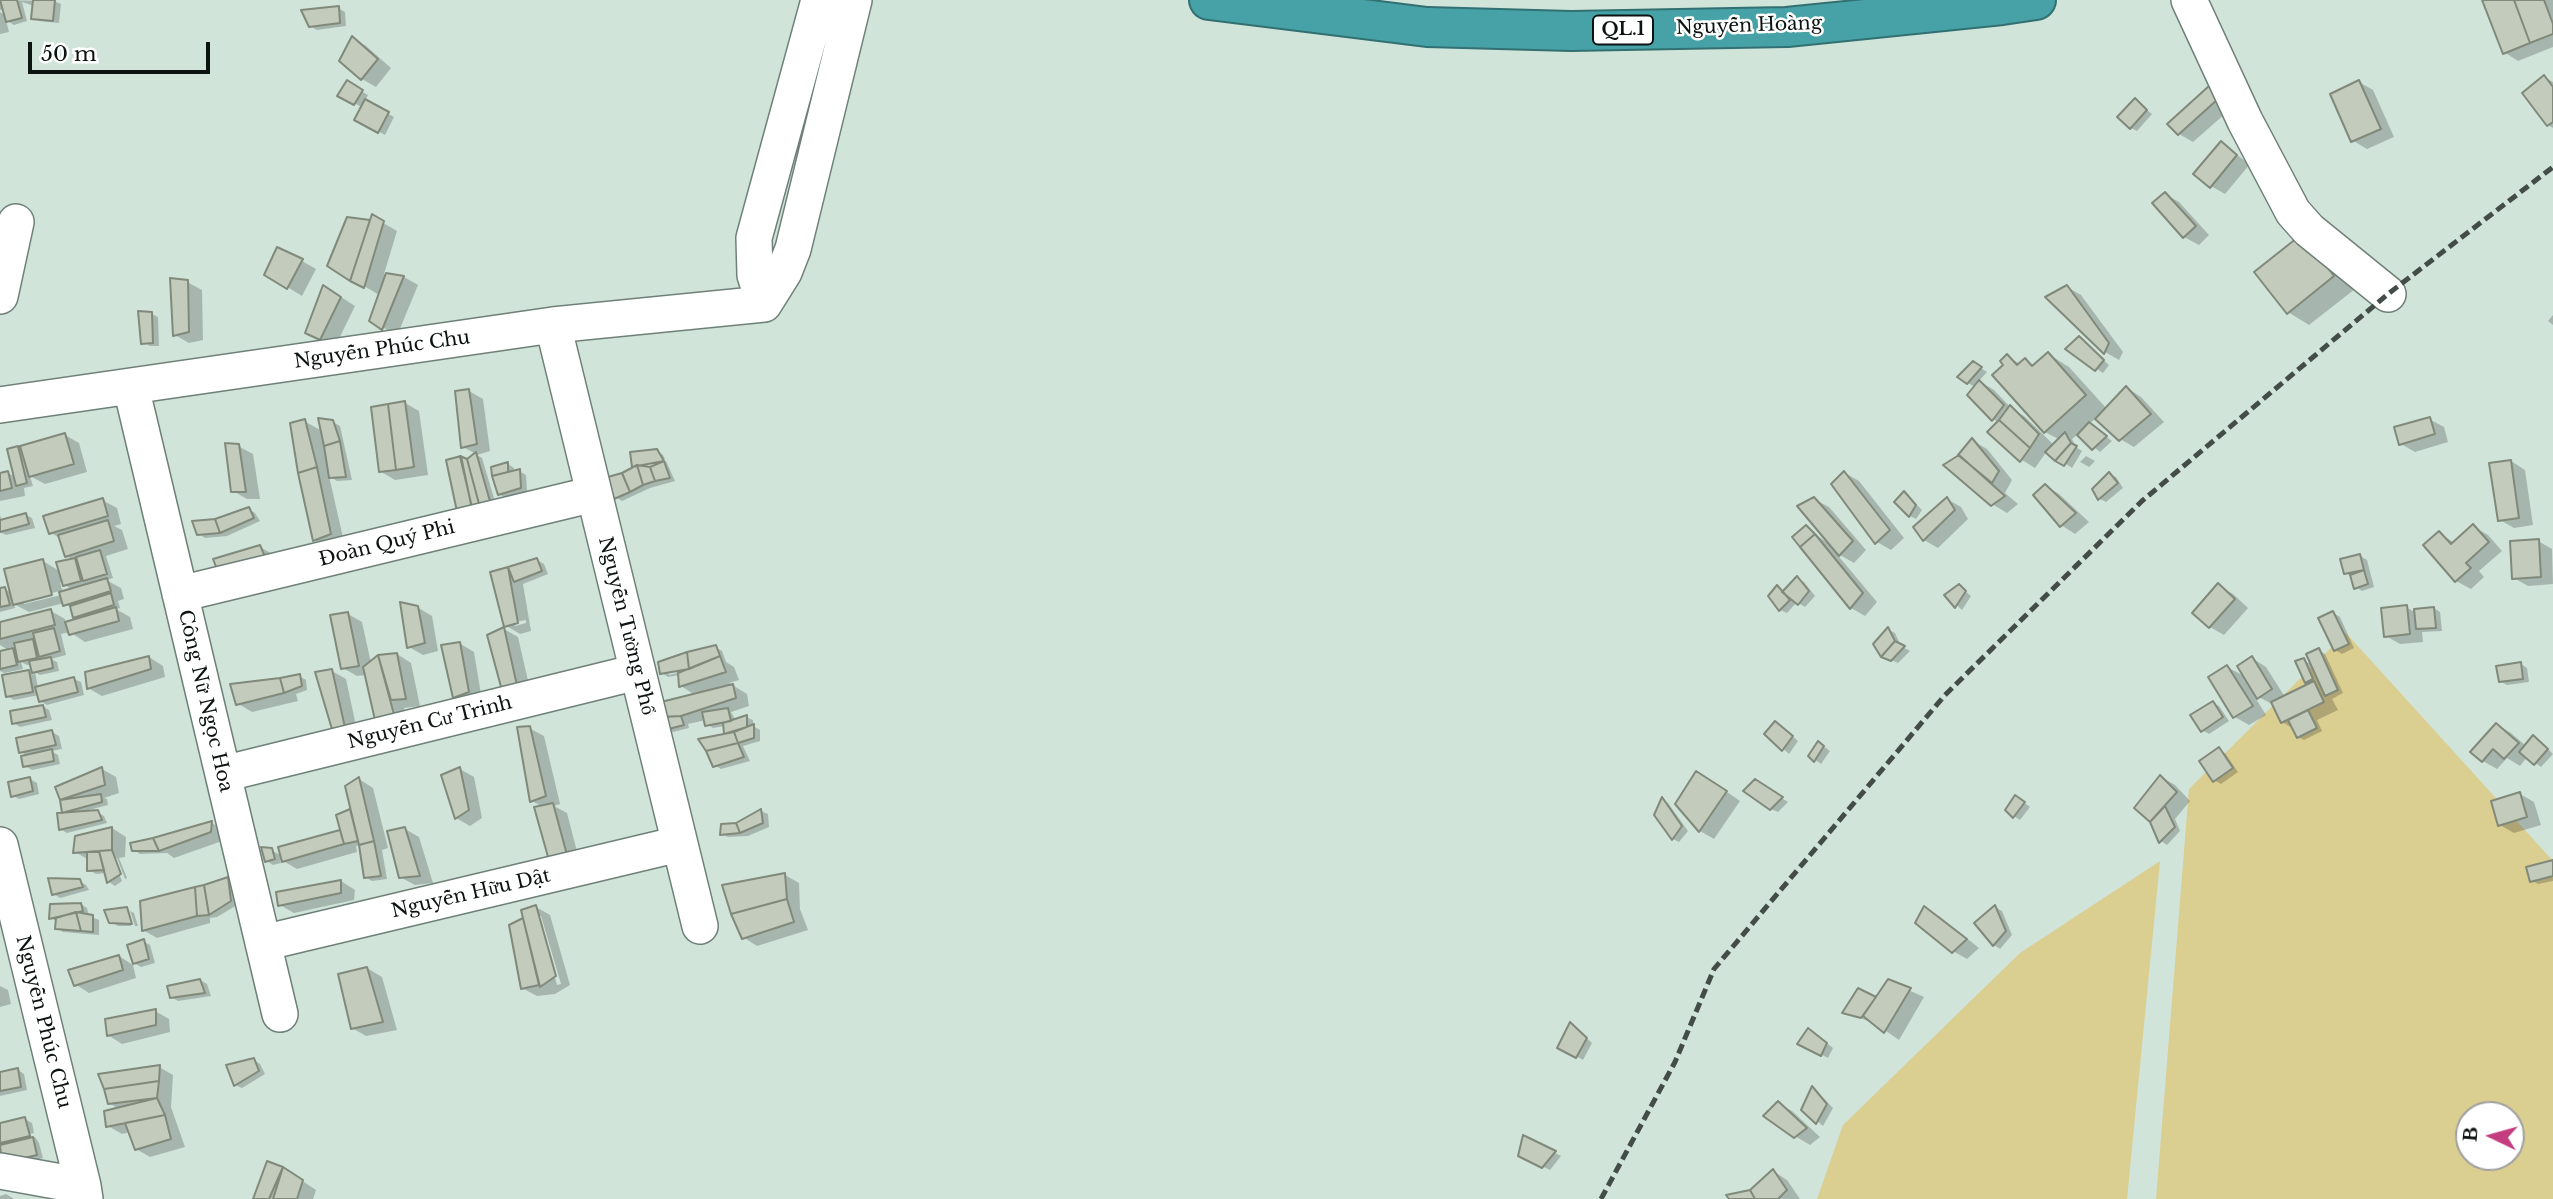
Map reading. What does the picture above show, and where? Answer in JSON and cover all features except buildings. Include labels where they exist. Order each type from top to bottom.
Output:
[{"type":"highway","name":"Nguyễn Hoàng","points":[[1209,0],[1426,27],[1571,31],[1787,27],[2036,0]]},
{"type":"street","points":[[826,19],[854,0]]},
{"type":"street","points":[[2189,0],[2245,121],[2293,212],[2309,230],[2388,294]]},
{"type":"street","name":"Nguyễn Phúc Chu","points":[[0,405],[553,325],[764,304],[784,272],[793,249],[826,19]]},
{"type":"street","points":[[0,296],[16,222]]},
{"type":"street","name":"Nguyễn Tường Phổ","points":[[553,325],[700,926]]},
{"type":"street","name":"Công Nữ Ngọc Hoa","points":[[131,387],[280,1014]]},
{"type":"street","name":"Đoàn Quý Phi","points":[[180,594],[594,494]]},
{"type":"street","name":"Nguyễn Cư Trinh","points":[[223,774],[637,672]]},
{"type":"street","name":"Nguyễn Hữu Dật","points":[[263,943],[679,844]]},
{"type":"street","name":"Nguyễn Phúc Chu","points":[[0,845],[84,1192]]},
{"type":"street","points":[[0,1171],[84,1192]]},
{"type":"shaded area","points":[[2346,633],[2553,861],[2553,1199],[2156,1199],[2189,789]]},
{"type":"shaded area","points":[[2160,861],[2127,1199],[1817,1199],[1843,1125],[2020,953]]},
{"type":"railway","points":[[1601,1199],[1675,1062],[1714,969],[1945,695],[2142,501],[2388,294],[2553,167]]}]
